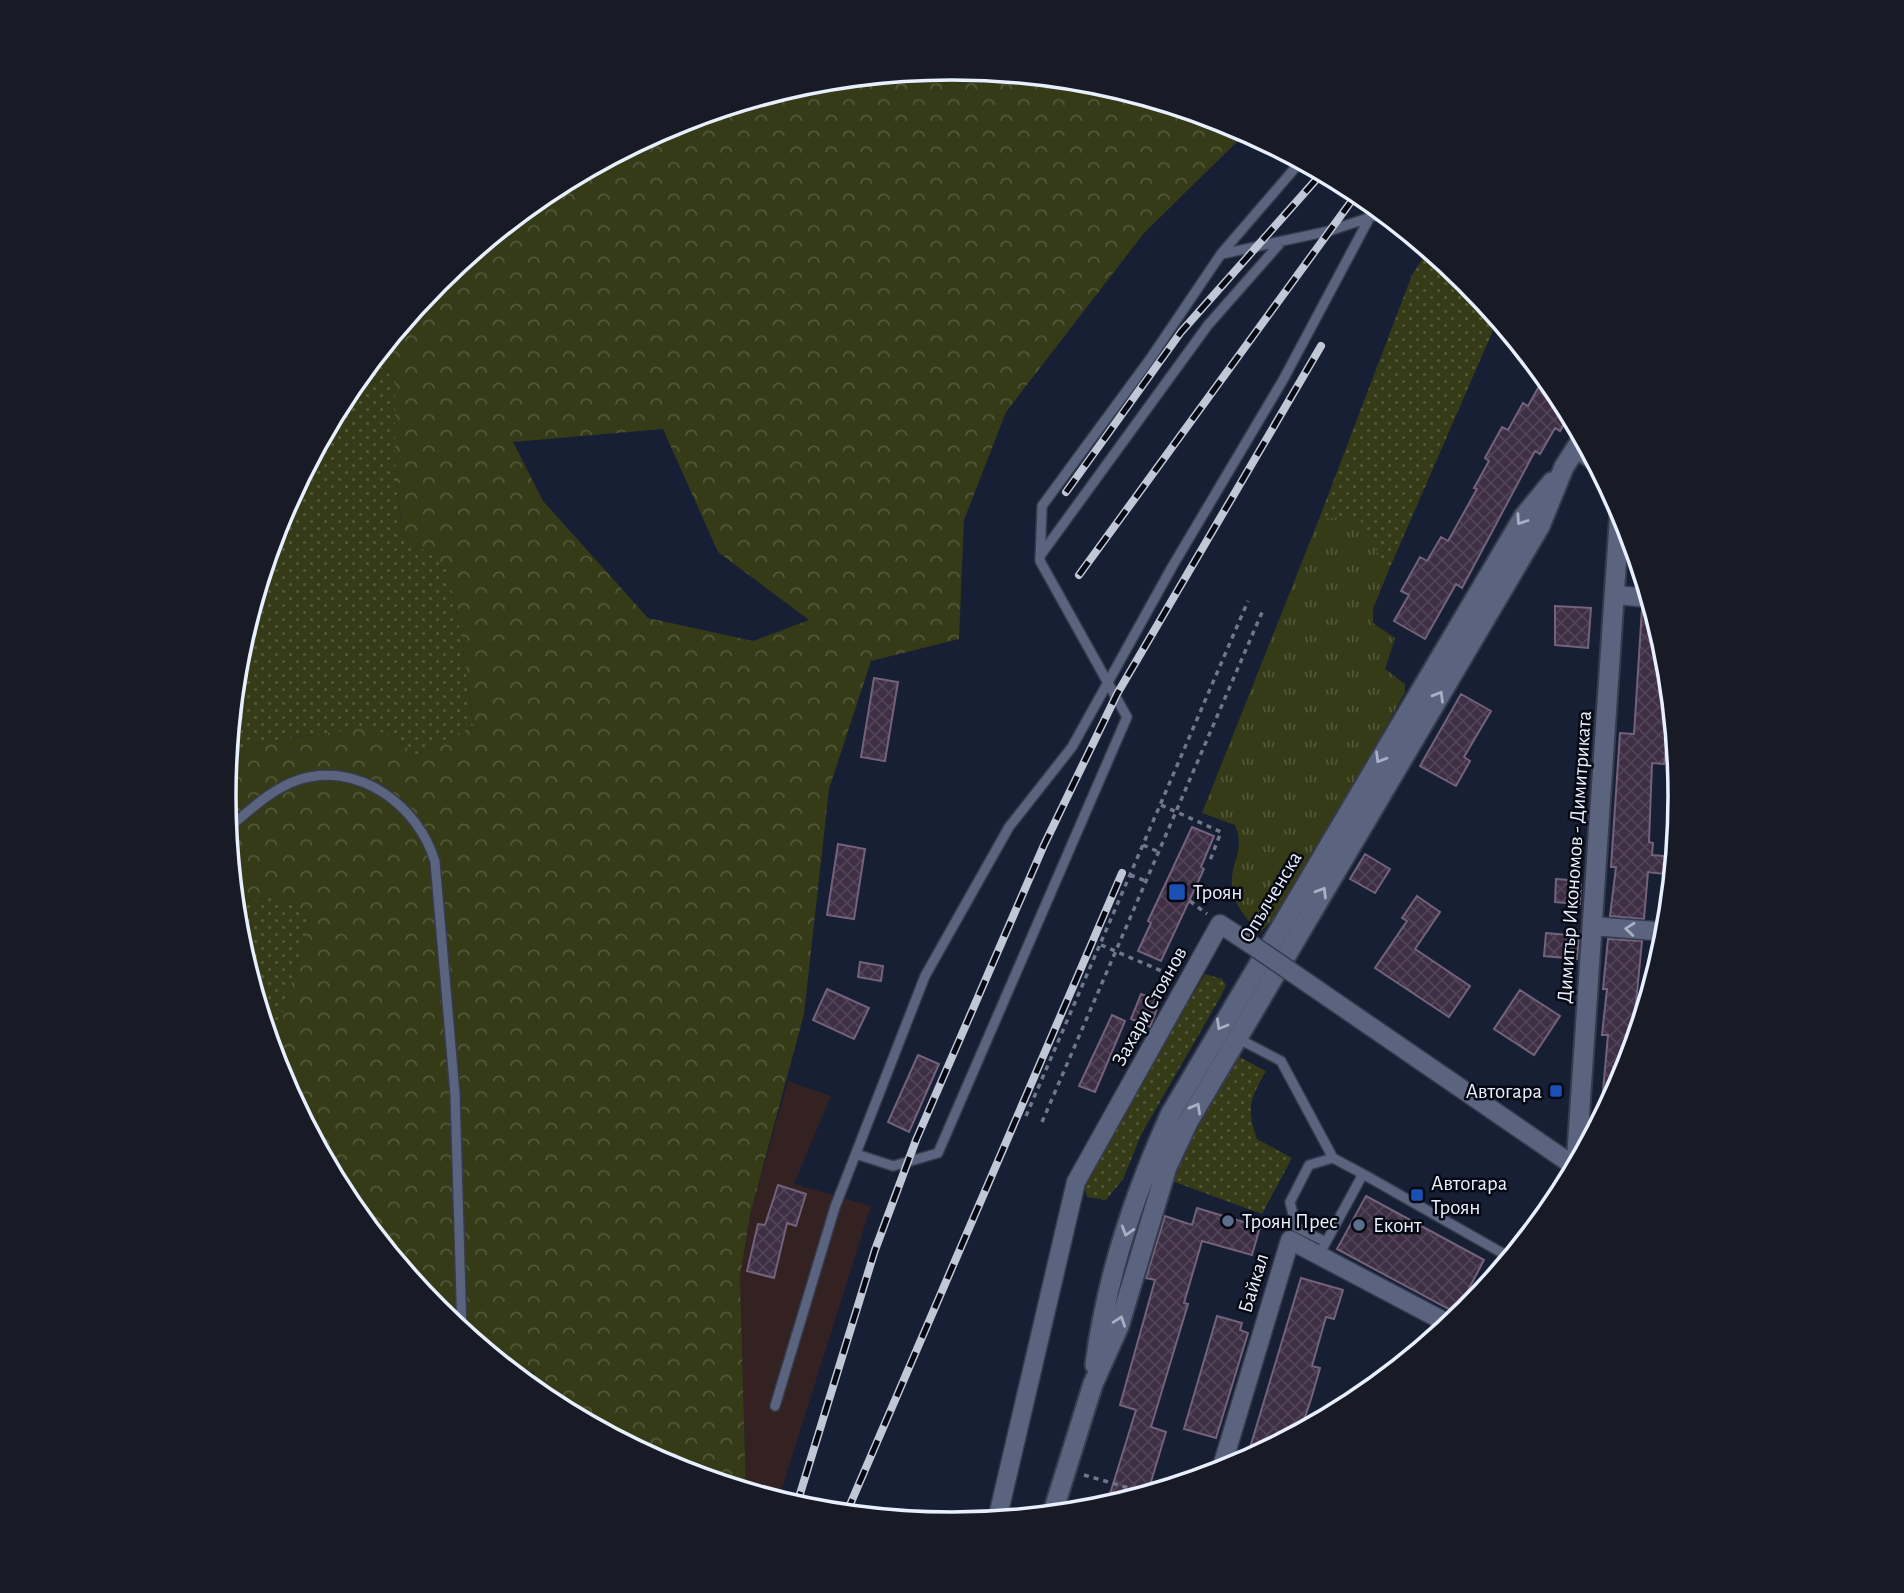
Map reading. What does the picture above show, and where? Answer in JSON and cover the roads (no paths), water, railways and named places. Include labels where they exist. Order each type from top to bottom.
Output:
[{"type":"street","name":"Опълченска","points":[[1093,1384],[1101,1319],[1149,1160],[1171,1114],[1524,516],[1564,467],[1576,447]]},
{"type":"street","name":"Опълченска","points":[[1055,1504],[1093,1384],[1119,1326],[1167,1167],[1188,1122],[1540,526],[1564,467]]},
{"type":"street","name":"Димитър Икономов - Димитриката","points":[[1576,1147],[1618,536]]},
{"type":"street","points":[[1615,595],[1640,597]]},
{"type":"street","name":"Захари Стоянов","points":[[999,1511],[1076,1182],[1220,924],[1568,1162]]},
{"type":"street","points":[[1592,926],[1655,931]]},
{"type":"street","name":"Байкал","points":[[1224,1459],[1290,1240],[1322,1249],[1441,1319]]},
{"type":"lane","points":[[856,1154],[893,1166],[938,1153],[1127,717],[1040,561],[1042,506],[1150,359],[1221,254],[1295,168]]},
{"type":"lane","points":[[1221,254],[1329,231],[1370,217]]},
{"type":"lane","points":[[775,1406],[835,1207],[925,976],[1009,827],[1072,747],[1283,380],[1370,217]]},
{"type":"lane","points":[[1040,556],[1208,325],[1282,241]]},
{"type":"lane","points":[[237,821],[281,788],[298,780],[328,776],[357,781],[387,794],[412,816],[429,844],[435,862],[455,1094],[462,1318]]},
{"type":"lane","points":[[1236,1037],[1281,1061],[1333,1158],[1503,1253]]},
{"type":"lane","points":[[1333,1158],[1309,1165],[1290,1202],[1296,1227],[1322,1249],[1363,1174]]},
{"type":"railway","points":[[1066,492],[1181,332],[1316,180]]},
{"type":"railway","points":[[1079,575],[1351,202]]},
{"type":"railway","points":[[799,1496],[875,1250],[916,1140],[1044,845],[1117,694],[1321,346]]},
{"type":"railway","points":[[850,1505],[1122,873]]},
{"type":"place","name":"Троян","points":[[1177,892]]},
{"type":"place","name":"Автогара","points":[[1556,1091]]},
{"type":"place","name":"Автогара Троян","points":[[1417,1195]]},
{"type":"place","name":"Троян Прес","points":[[1228,1221]]},
{"type":"place","name":"Еконт","points":[[1359,1225]]}]
